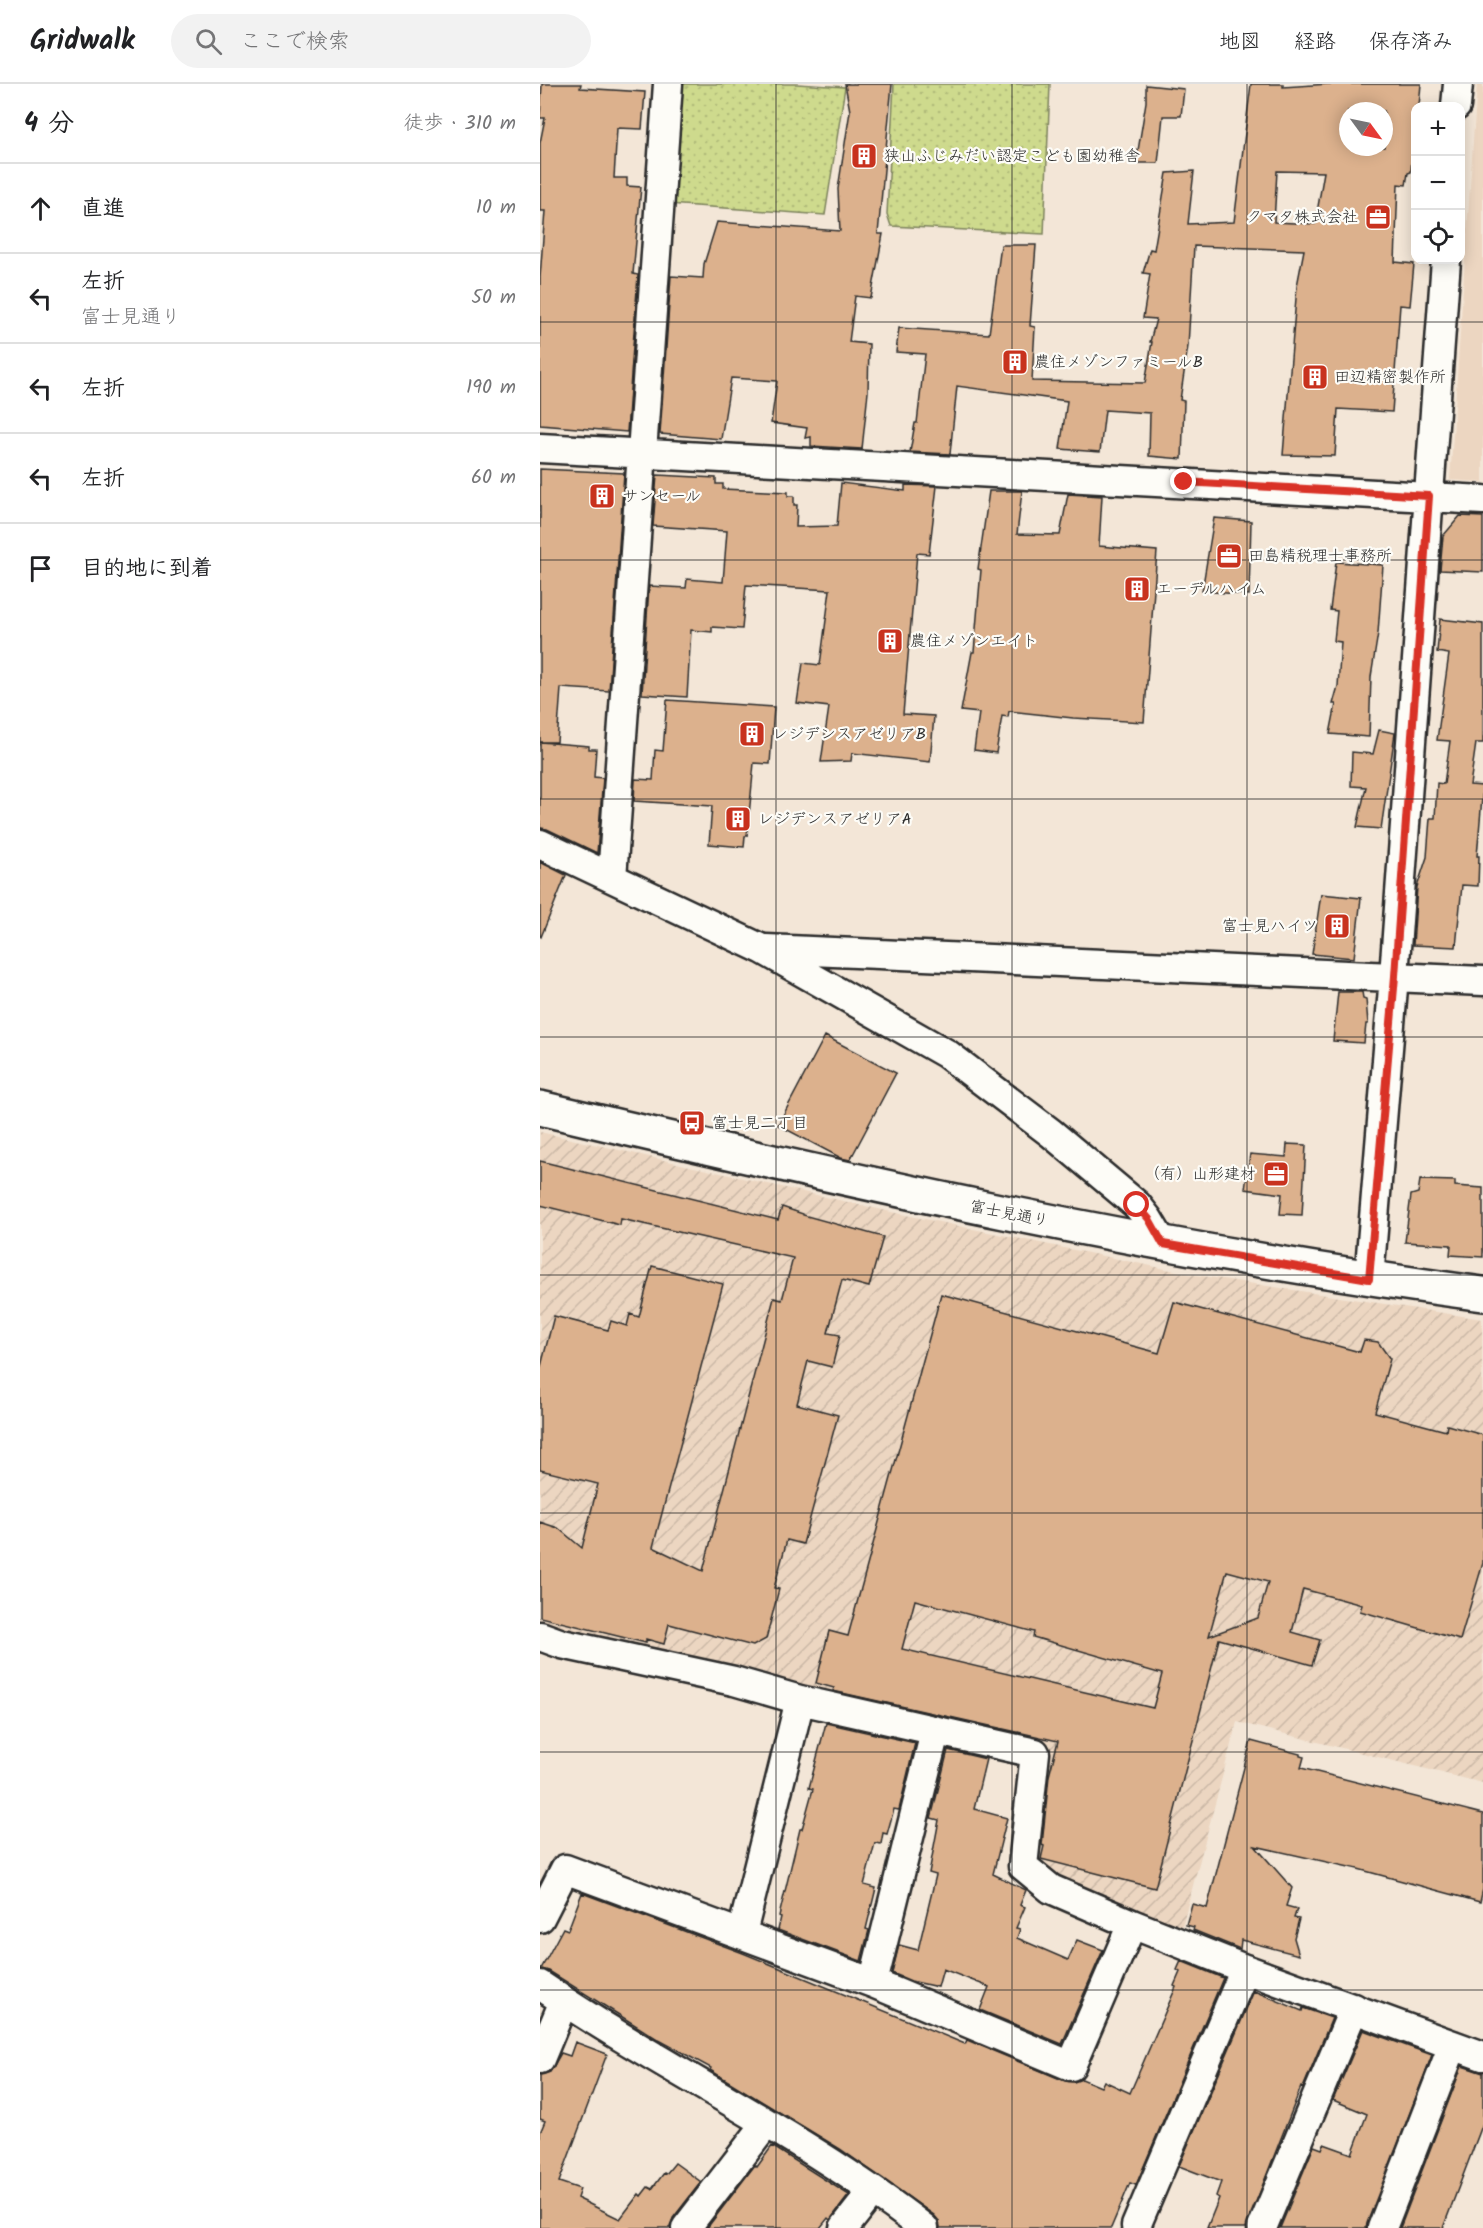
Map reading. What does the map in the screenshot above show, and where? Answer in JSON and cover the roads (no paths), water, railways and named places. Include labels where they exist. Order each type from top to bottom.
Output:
[{"type":"street","points":[[612,879],[668,84]]},
{"type":"street","points":[[1456,102],[1458,84]]},
{"type":"street","points":[[1369,1279],[1395,976],[1446,264]]},
{"type":"street","points":[[540,448],[1483,500]]},
{"type":"street","points":[[540,844],[762,949],[947,1054],[1052,1133],[1137,1205],[1149,1219],[1163,1244]]},
{"type":"street","points":[[762,949],[1483,981]]},
{"type":"street","name":"富士見通り","points":[[540,1108],[947,1202],[1163,1244],[1369,1279],[1483,1294]]},
{"type":"street","points":[[540,1636],[562,1644],[734,1681],[800,1700],[1035,1754],[1023,1866],[1051,1889],[1245,1969],[1483,2056]]},
{"type":"street","points":[[742,1933],[800,1700]]},
{"type":"street","points":[[873,1983],[935,1732]]},
{"type":"street","points":[[540,1918],[565,1869],[873,1983],[1071,2067],[1132,1924]]},
{"type":"street","points":[[1136,2226],[1245,1969]]},
{"type":"street","points":[[540,1985],[873,2191],[924,2228]]},
{"type":"street","points":[[540,2059],[564,2001]]},
{"type":"street","points":[[1263,2228],[1354,2008]]},
{"type":"street","points":[[1382,2228],[1453,2045]]},
{"type":"street","points":[[686,2228],[766,2124]]},
{"type":"street","points":[[844,2228],[873,2191]]},
{"type":"place","name":"狭山ふじみだい認定こども園幼稚舎","points":[[864,156]]},
{"type":"place","name":"クマタ株式会社","points":[[1378,217]]},
{"type":"place","name":"農住メゾンファミールB","points":[[1015,362]]},
{"type":"place","name":"田辺精密製作所","points":[[1315,377]]},
{"type":"place","name":"サンセール","points":[[602,496]]},
{"type":"place","name":"田島精税理士事務所","points":[[1229,556]]},
{"type":"place","name":"エーデルハイム","points":[[1137,589]]},
{"type":"place","name":"農住メゾンエイト","points":[[890,641]]},
{"type":"place","name":"レジデンスアゼリアB","points":[[752,734]]},
{"type":"place","name":"レジデンスアゼリアA","points":[[738,819]]},
{"type":"place","name":"富士見ハイツ","points":[[1337,926]]},
{"type":"place","name":"富士見二丁目","points":[[692,1123]]},
{"type":"place","name":"（有）山形建材","points":[[1276,1174]]}]
